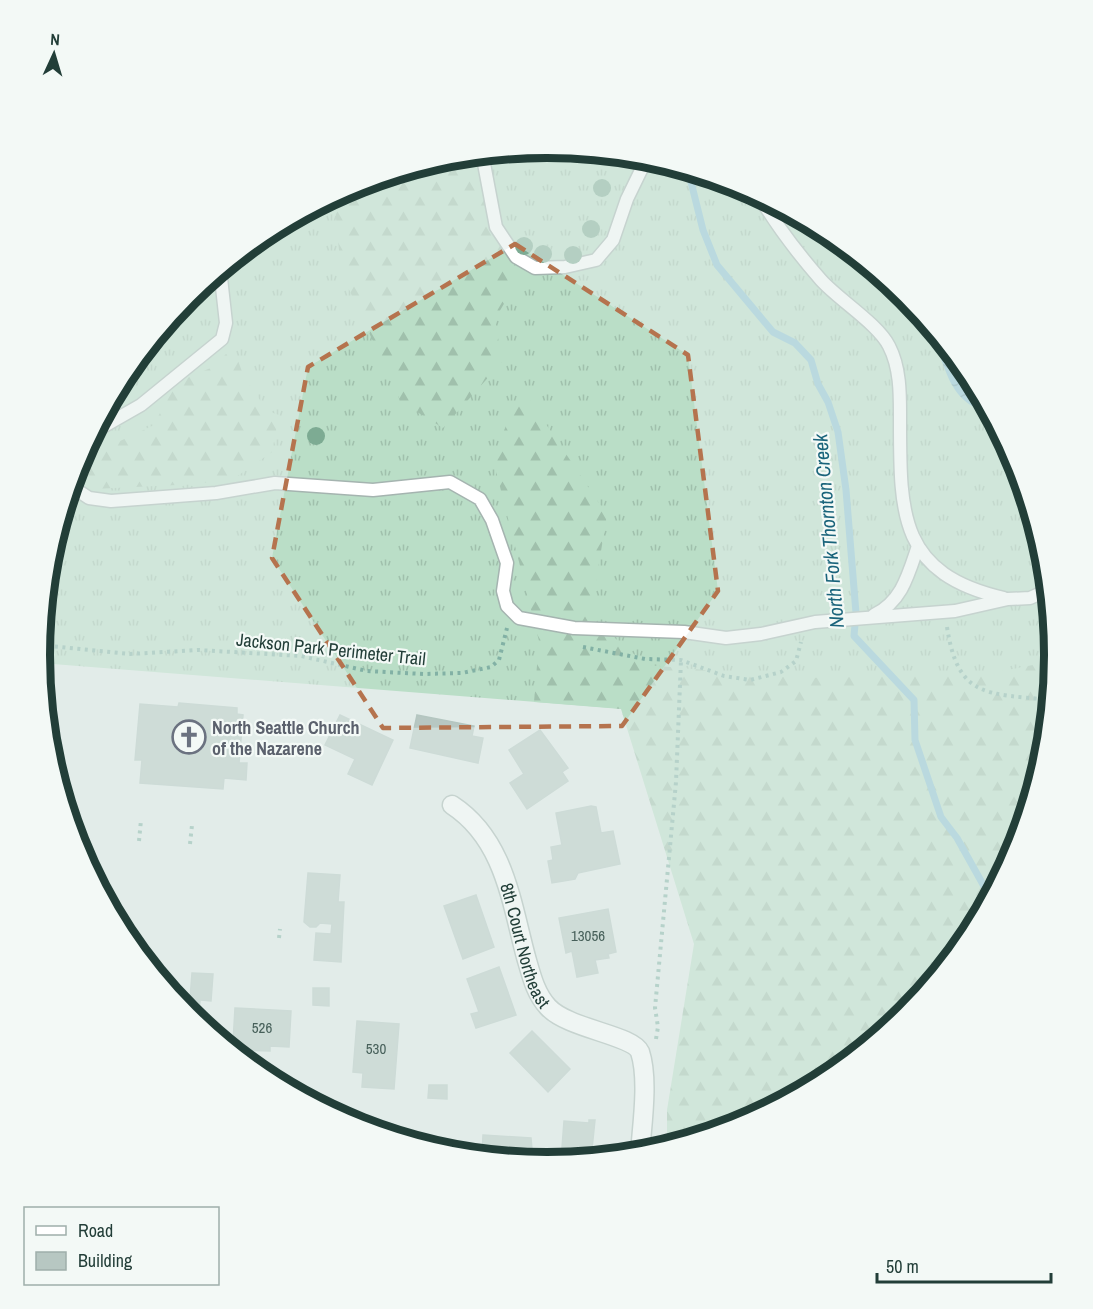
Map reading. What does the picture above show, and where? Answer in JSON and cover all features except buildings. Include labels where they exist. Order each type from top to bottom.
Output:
[{"type":"street","name":"8th Court Northeast","points":[[452,805],[476,823],[492,846],[503,872],[535,986],[546,1005],[563,1020],[642,1047]]},
{"type":"street","points":[[640,1142],[643,1074],[639,1051],[642,1047]]},
{"type":"lane","points":[[484,162],[496,227],[516,257],[535,268],[565,267],[596,260],[613,240],[627,199],[643,167]]},
{"type":"lane","points":[[770,211],[821,280],[888,344],[895,360],[900,395],[900,466],[905,512],[917,549],[951,580],[977,592],[1008,599]]},
{"type":"lane","points":[[106,425],[141,405],[222,339],[226,323],[221,279]]},
{"type":"lane","points":[[78,490],[89,498],[111,501],[216,493],[275,483],[373,490],[450,482],[480,499],[492,520],[507,563],[503,591],[507,606],[519,618],[574,628],[684,632],[726,638],[761,634],[815,622],[955,611],[1008,599],[1030,598],[1039,594]]},
{"type":"lane","points":[[868,618],[885,610],[899,596],[908,578],[917,549]]},
{"type":"path","points":[[946,621],[951,655],[965,680],[982,689],[1002,695],[1041,699]]},
{"type":"path","name":"Jackson Park Perimeter Trail","points":[[50,646],[130,654],[198,650],[300,656],[367,671],[423,674],[462,673],[490,667],[499,660],[507,628],[516,632]]},
{"type":"path","points":[[573,644],[601,652],[645,659],[681,660],[724,676],[750,680],[781,672],[796,661]]},
{"type":"path","points":[[642,1047],[657,1034],[655,1008],[676,782],[681,660]]},
{"type":"path","points":[[139,841],[141,820]]},
{"type":"path","points":[[190,844],[192,825]]},
{"type":"path","points":[[279,938],[280,929]]},
{"type":"highlighted area","points":[[515,244],[688,355],[718,591],[622,726],[383,728],[272,558],[308,367]]},
{"type":"green space","points":[[546,158],[579,159],[643,167],[675,174],[737,195],[823,241],[849,260],[898,303],[941,352],[960,378],[1006,464],[1027,526],[1034,558],[1044,654],[1036,741],[50,664],[51,622],[59,558],[66,526],[87,464],[133,378],[152,352],[195,303],[244,260],[270,241],[356,195],[418,174],[450,167],[514,159]]},
{"type":"green space","points":[[489,161],[503,245],[521,275],[495,319],[502,362],[443,428],[401,402],[341,272],[335,205],[356,195],[418,174]]},
{"type":"green space","points":[[226,354],[237,358],[244,377],[260,400],[259,408],[279,415],[272,452],[236,477],[197,484],[93,489],[81,481],[92,455],[154,425],[175,383],[213,367]]},
{"type":"green space","points":[[521,387],[607,515],[590,617],[647,665],[797,678],[981,675],[1033,665],[1044,652],[1034,751],[1017,814],[1006,845],[977,903],[941,957],[898,1006],[849,1049],[823,1068],[737,1114],[675,1135],[667,1137],[667,1110],[694,944],[621,709],[534,702],[539,641],[493,459]]},
{"type":"water","points":[[851,262],[887,293],[878,286]]},
{"type":"water","points":[[935,345],[960,378],[979,409],[964,400],[949,379]]},
{"type":"waterway","name":"North Fork Thornton Creek","points":[[690,179],[703,230],[717,265],[773,332],[795,343],[811,360],[818,384],[828,402],[838,432],[846,490],[856,613],[854,636],[914,700],[915,740],[941,817],[957,838],[985,888]]},
{"type":"place","name":"North Seattle Church of the Nazarene","points":[[189,737]]}]
